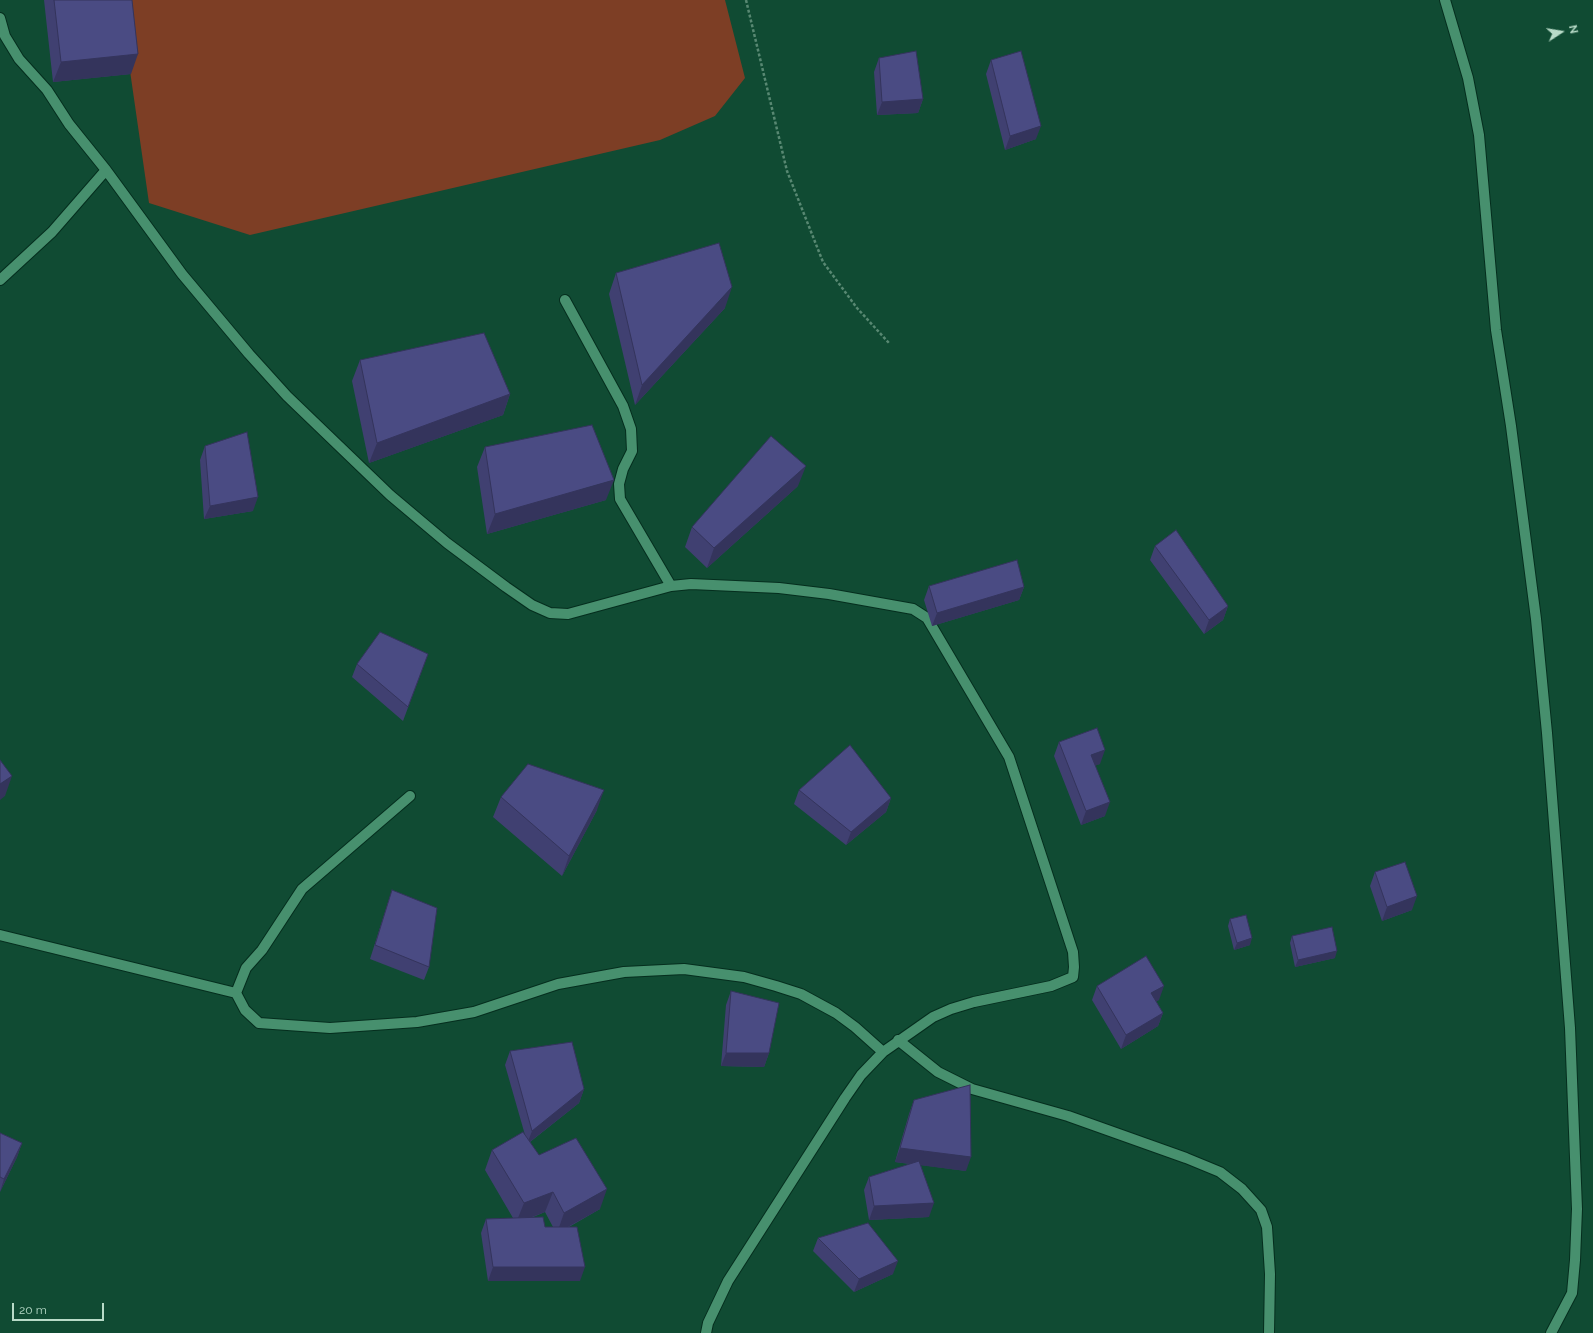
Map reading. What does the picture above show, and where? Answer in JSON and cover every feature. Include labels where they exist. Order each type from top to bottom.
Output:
[{"type":"street","points":[[1445,0],[1468,78],[1480,135],[1496,330],[1511,426],[1536,619],[1547,733],[1570,1028],[1577,1209],[1572,1293],[1551,1333]]},
{"type":"street","points":[[0,18],[5,36],[19,59],[48,90],[69,124],[106,170],[182,274],[249,354],[287,396],[390,495],[447,543],[506,588],[532,605],[550,613],[568,614],[671,586],[691,584],[779,588],[829,594],[913,609],[927,618],[1009,757],[1073,952],[1073,977],[1051,986],[974,1002],[951,1009],[933,1017],[882,1052],[861,1075],[841,1104],[728,1281],[708,1323],[706,1333]]},
{"type":"street","points":[[0,280],[52,232],[106,170]]},
{"type":"street","points":[[565,300],[623,406],[631,429],[632,450],[623,469],[619,484],[620,499],[671,586]]},
{"type":"street","points":[[236,994],[246,968],[262,950],[302,889],[410,796]]},
{"type":"street","points":[[0,935],[236,994],[245,1010],[259,1023],[330,1028],[417,1022],[474,1012],[558,984],[624,972],[684,969],[744,977],[801,994],[836,1013],[855,1027],[882,1052]]},
{"type":"street","points":[[898,1040],[938,1072],[972,1089],[1068,1116],[1186,1158],[1220,1172],[1242,1189],[1261,1210],[1267,1227],[1270,1274],[1269,1333]]},
{"type":"path","points":[[746,0],[787,171],[823,262],[857,308],[889,342]]},
{"type":"shaded area","points":[[115,0],[725,0],[745,78],[715,116],[660,140],[250,235],[149,203],[129,64]]},
{"type":"building","points":[[54,0],[132,0],[138,54],[61,62]]},
{"type":"building","points":[[916,51],[923,99],[882,102],[879,58]]},
{"type":"building","points":[[1021,51],[1041,126],[1010,136],[991,60]]},
{"type":"building","points":[[719,243],[732,287],[642,385],[616,273]]},
{"type":"building","points":[[484,333],[510,394],[377,443],[360,360]]},
{"type":"building","points":[[592,425],[614,480],[495,514],[485,447]]},
{"type":"building","points":[[247,432],[258,497],[210,506],[205,446]]},
{"type":"building","points":[[771,436],[806,466],[714,548],[692,527]]},
{"type":"building","points":[[1176,530],[1228,606],[1209,620],[1155,546]]},
{"type":"building","points":[[1017,560],[1024,587],[937,613],[929,586]]},
{"type":"building","points":[[380,632],[428,654],[408,707],[357,664]]},
{"type":"building","points":[[1097,728],[1105,750],[1091,755],[1110,802],[1086,811],[1059,742]]},
{"type":"building","points":[[850,745],[891,798],[851,832],[799,790]]},
{"type":"building","points":[[0,760],[12,776],[0,784]]},
{"type":"building","points":[[528,764],[604,790],[569,856],[501,797]]},
{"type":"building","points":[[1405,862],[1417,896],[1387,907],[1375,872]]},
{"type":"building","points":[[392,890],[437,908],[429,967],[375,945]]},
{"type":"building","points":[[1246,915],[1252,938],[1237,943],[1230,919]]},
{"type":"building","points":[[1332,927],[1337,951],[1298,960],[1292,936]]},
{"type":"building","points":[[1146,956],[1164,986],[1151,993],[1163,1013],[1126,1035],[1097,986]]},
{"type":"building","points":[[731,991],[779,1003],[769,1053],[726,1053]]},
{"type":"building","points":[[572,1042],[584,1089],[532,1131],[510,1051]]},
{"type":"building","points":[[970,1085],[971,1157],[900,1148],[914,1100]]},
{"type":"building","points":[[523,1132],[539,1155],[576,1138],[607,1189],[564,1213],[553,1192],[524,1203],[492,1150]]},
{"type":"building","points":[[0,1133],[22,1143],[4,1179],[0,1177]]},
{"type":"building","points":[[919,1161],[934,1203],[874,1206],[869,1177]]},
{"type":"building","points":[[543,1217],[545,1227],[577,1227],[585,1267],[493,1267],[486,1219]]},
{"type":"building","points":[[868,1223],[898,1261],[859,1279],[818,1238]]}]
